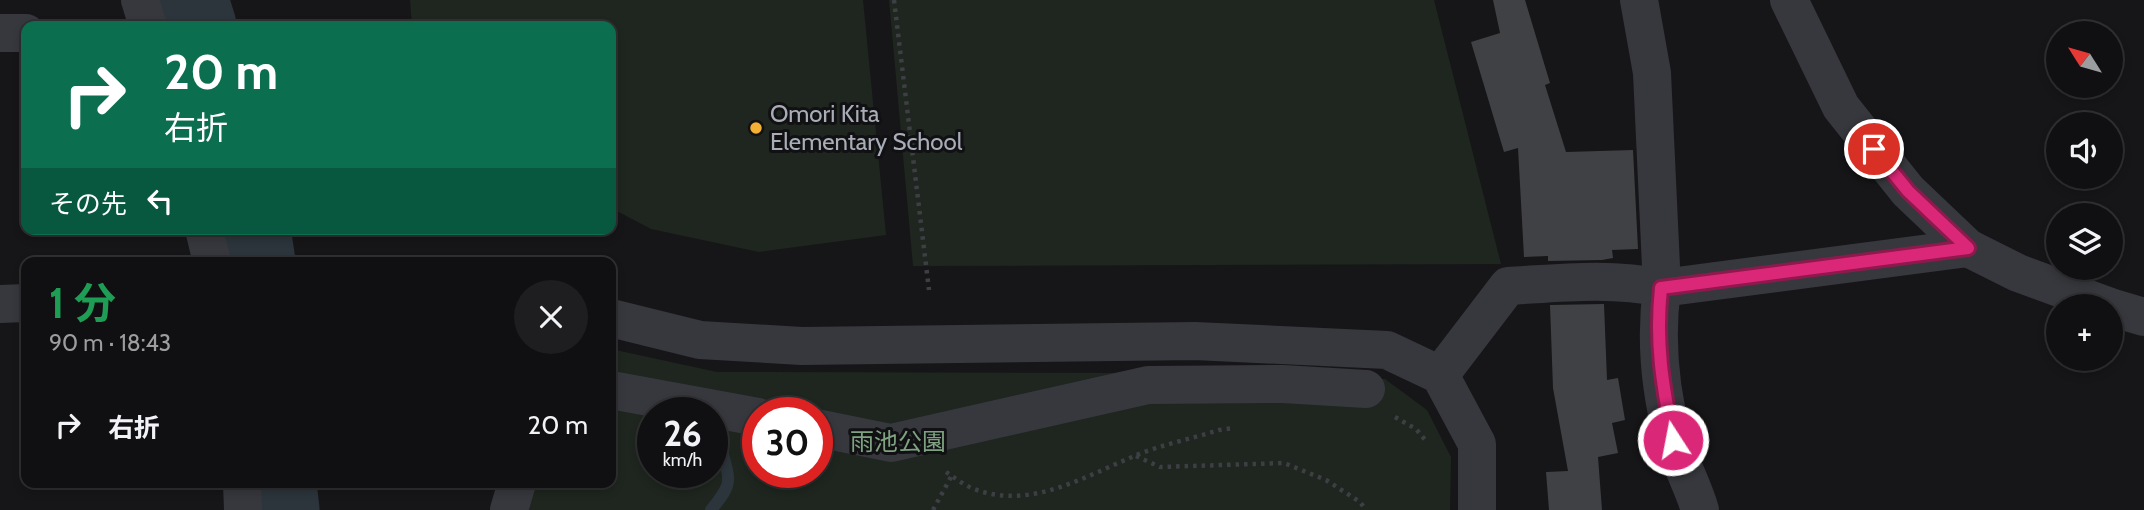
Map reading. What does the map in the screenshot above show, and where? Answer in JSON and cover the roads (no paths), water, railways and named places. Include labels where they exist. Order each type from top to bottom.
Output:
[{"type":"street","points":[[140,0],[146,21]]},
{"type":"street","points":[[1639,0],[1652,73],[1661,288],[1657,321],[1660,371],[1673,440],[1700,510]]},
{"type":"street","points":[[1802,7],[1841,107],[1908,191],[1968,248],[2018,273],[2074,294]]},
{"type":"street","points":[[0,33],[21,33]]},
{"type":"street","points":[[205,235],[211,257]]},
{"type":"street","points":[[1440,375],[1508,286],[1635,282],[1661,288],[1968,248]]},
{"type":"street","points":[[0,304],[21,303]]},
{"type":"street","points":[[2123,311],[2144,317]]},
{"type":"street","points":[[616,319],[700,340],[789,345],[1195,341],[1387,350],[1440,375],[1477,444],[1477,510]]},
{"type":"street","points":[[833,431],[891,443],[1148,385],[1283,384],[1378,402]]},
{"type":"street","points":[[616,391],[742,414]]},
{"type":"street","points":[[242,488],[243,510]]},
{"type":"street","points":[[509,510],[516,488]]},
{"type":"waterway","points":[[191,0],[197,21]]},
{"type":"waterway","points":[[254,235],[257,257]]},
{"type":"waterway","points":[[280,488],[282,510]]},
{"type":"waterway","points":[[711,510],[726,488]]},
{"type":"place","name":"Omori Kita Elementary School","points":[[756,128]]},
{"type":"park label","name":"雨池公園","points":[[898,442]]}]
